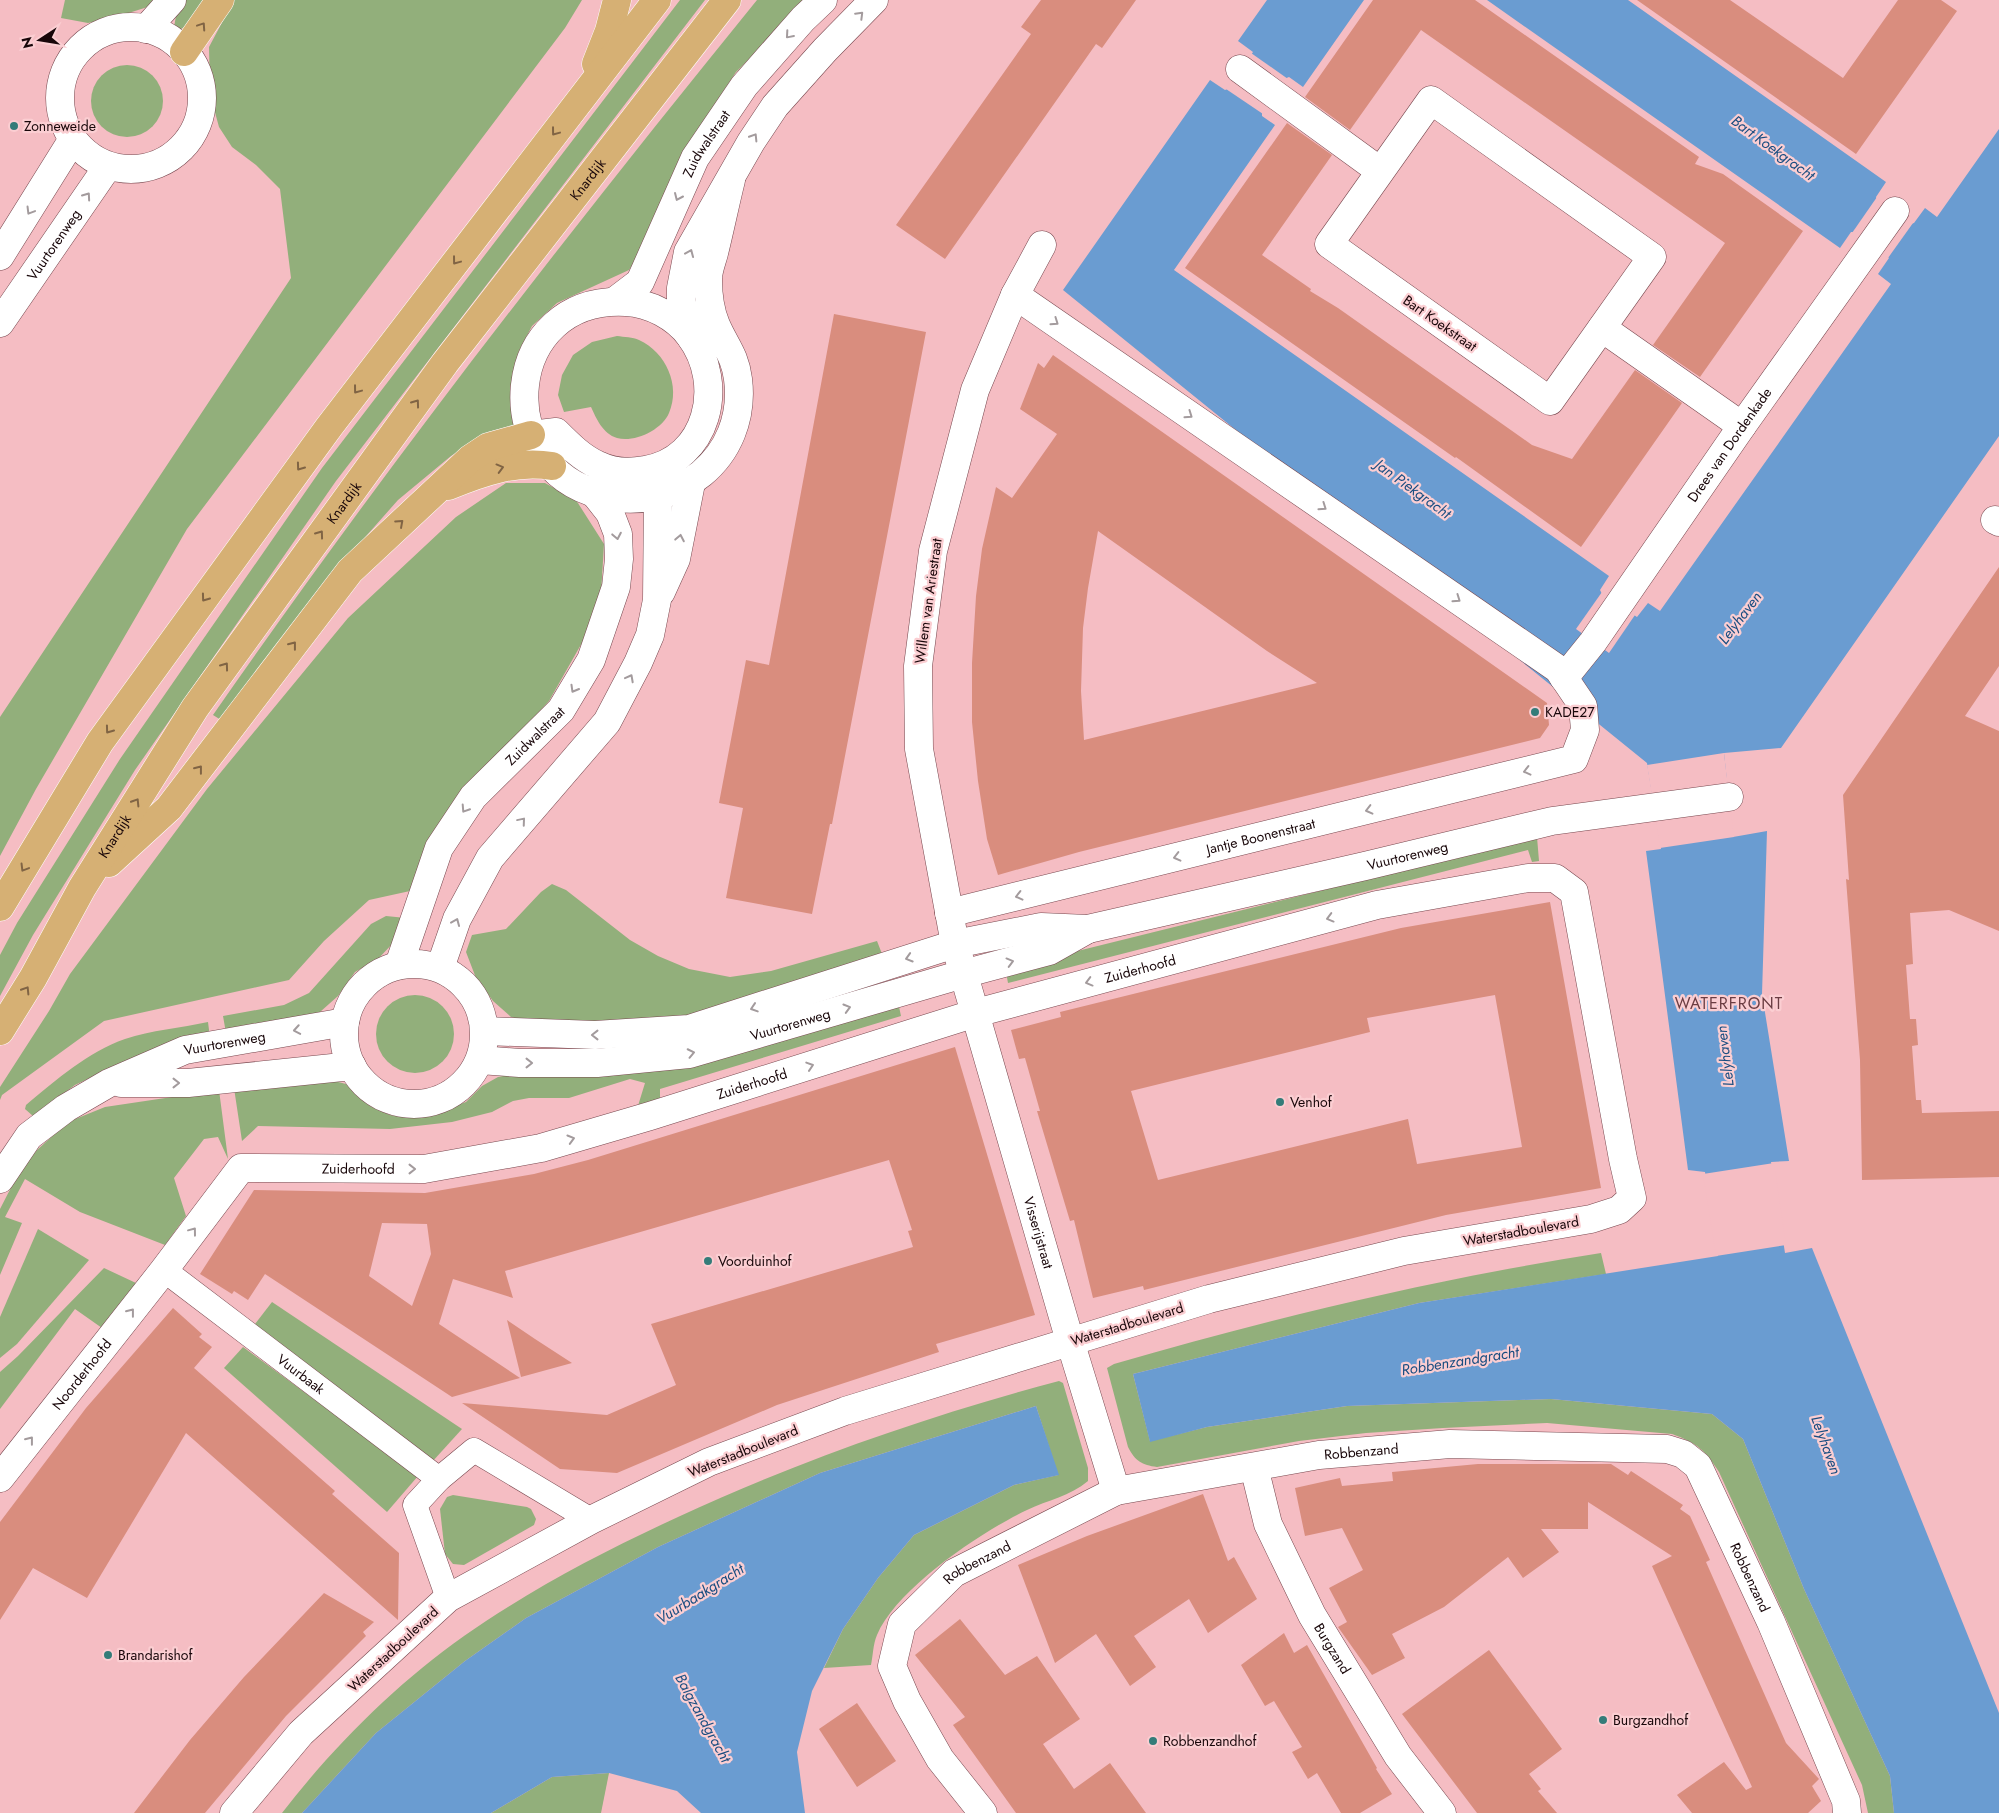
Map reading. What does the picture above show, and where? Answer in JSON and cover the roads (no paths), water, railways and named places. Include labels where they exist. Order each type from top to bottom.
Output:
[{"type":"main road","points":[[184,52],[220,0]]},
{"type":"main road","points":[[584,93],[609,31],[617,0]]},
{"type":"main road","points":[[0,907],[100,742],[329,427],[657,0]]},
{"type":"main road","name":"Knardijk","points":[[0,1031],[33,978],[82,888],[195,708],[445,363],[727,0]]},
{"type":"main road","points":[[82,888],[169,808],[350,571],[470,459],[488,446],[531,435]]},
{"type":"main road","points":[[438,490],[476,475],[515,464],[535,463],[552,466]]},
{"type":"street","points":[[146,29],[172,0]]},
{"type":"street","name":"Zuidwalstraat","points":[[615,301],[640,282],[695,158],[744,86],[803,19],[823,0]]},
{"type":"street","points":[[531,435],[556,432],[584,458],[600,466],[617,471],[635,472],[653,469],[669,462],[683,452],[695,438],[704,422],[709,405],[707,370],[691,337],[681,300],[688,252],[731,180],[751,142],[775,106],[825,50],[874,0]]},
{"type":"street","points":[[127,27],[146,29],[167,37],[184,52],[196,71],[202,93],[200,115],[191,136],[175,153],[155,165],[140,169],[108,166],[88,155],[73,139],[64,124],[60,107],[61,90],[65,72],[71,60],[86,41],[98,35],[127,27]]},
{"type":"street","points":[[1240,69],[1380,172]]},
{"type":"street","name":"Bart Koekstraat","points":[[1431,100],[1652,257],[1602,328],[1550,401],[1329,244],[1431,100]]},
{"type":"street","points":[[0,256],[73,139]]},
{"type":"street","name":"Vuurtorenweg","points":[[0,323],[108,166]]},
{"type":"street","points":[[691,337],[679,324],[657,310],[632,302],[615,301],[581,308],[553,326],[537,347],[526,370],[523,387],[523,404],[531,435],[552,466],[565,478],[595,494],[634,500],[658,496],[691,483],[719,455],[729,438],[736,420],[739,400],[734,361],[727,342],[716,326],[709,304],[708,275],[731,180]]},
{"type":"street","name":"Drees van Dordenkade","points":[[1564,678],[1593,642],[1742,426],[1896,211]]},
{"type":"street","name":"Willem van Ariestraat","points":[[963,974],[955,944],[918,749],[918,666],[933,552],[975,390],[1015,295],[1042,245]]},
{"type":"street","points":[[1015,295],[1558,669],[1564,678]]},
{"type":"street","points":[[1602,328],[1742,426]]},
{"type":"street","points":[[657,600],[658,496],[669,462]]},
{"type":"street","points":[[440,968],[457,919],[490,858],[607,722],[647,642],[657,600],[676,559],[691,483]]},
{"type":"street","name":"Zuidwalstraat","points":[[399,965],[439,848],[473,797],[561,710],[591,660],[616,587],[620,559],[618,534],[610,513],[595,494]]},
{"type":"street","name":"Jantje Boonenstraat","points":[[949,913],[1574,759],[1586,730],[1583,706],[1564,678]]},
{"type":"street","name":"Vuurtorenweg","points":[[485,1031],[595,1035],[689,1030],[955,944],[1041,927],[1088,929],[1552,821],[1730,797]]},
{"type":"street","name":"Waterstadboulevard","points":[[234,1813],[301,1733],[448,1598],[591,1520],[709,1462],[845,1410],[1209,1299],[1404,1251],[1601,1216],[1619,1210],[1632,1198],[1623,1159],[1574,892],[1555,878],[1528,878],[1378,905]]},
{"type":"street","name":"Zuiderhoofd","points":[[164,1270],[241,1168],[424,1169],[541,1148],[650,1116],[976,1013],[1378,905]]},
{"type":"street","name":"Vuurtorenweg","points":[[480,1060],[520,1063],[597,1063],[689,1054],[963,974],[1050,951],[1088,929]]},
{"type":"street","points":[[420,963],[440,968],[463,982],[479,1004],[485,1031],[480,1060],[462,1087],[434,1102],[402,1104],[372,1091],[352,1066],[345,1045],[345,1022],[354,996],[374,976],[399,965],[420,963]]},
{"type":"street","name":"Visserijstraat","points":[[963,974],[976,1013],[1070,1341],[1116,1491]]},
{"type":"street","name":"Vuurtorenweg","points":[[0,1179],[29,1136],[66,1108],[109,1083],[185,1050],[345,1022]]},
{"type":"street","points":[[109,1083],[188,1083],[352,1066]]},
{"type":"street","name":"Noorderhoofd","points":[[0,1478],[164,1270]]},
{"type":"street","name":"Vuurbaak","points":[[164,1270],[439,1479]]},
{"type":"street","name":"Robbenzand","points":[[983,1813],[940,1759],[907,1701],[892,1666],[902,1624],[954,1573],[1116,1491],[1319,1455],[1450,1444],[1667,1449],[1683,1454],[1698,1466],[1771,1622],[1846,1801],[1847,1813]]},
{"type":"street","points":[[448,1598],[415,1505],[439,1479],[474,1450],[591,1520]]},
{"type":"street","name":"Burgzand","points":[[1254,1467],[1268,1524],[1312,1615],[1398,1756],[1442,1813]]},
{"type":"water","points":[[1267,0],[1364,0],[1303,87],[1289,77],[1284,79],[1262,112],[1262,116],[1275,125],[1174,270],[1609,576],[1600,590],[1602,594],[1637,617],[1648,603],[1660,611],[1891,284],[1878,274],[1889,258],[1855,232],[1851,232],[1840,248],[1487,0],[1628,0],[1886,182],[1876,197],[1877,201],[1910,224],[1914,223],[1925,208],[1937,217],[1999,129],[1999,436],[1781,748],[1724,753],[1733,837],[1767,831],[1762,994],[1789,1161],[1771,1162],[1785,1253],[1812,1248],[1999,1713],[1999,1813],[1894,1813],[1890,1776],[1804,1589],[1743,1439],[1712,1414],[1551,1399],[1347,1406],[1207,1427],[1150,1442],[1133,1374],[1419,1303],[1718,1256],[1705,1172],[1688,1170],[1646,851],[1661,849],[1647,763],[1063,290],[1210,80],[1225,90],[1230,88],[1253,52],[1238,41]]},
{"type":"water","points":[[1036,1406],[1059,1475],[1014,1485],[914,1535],[878,1578],[843,1629],[812,1691],[797,1752],[805,1813],[701,1813],[677,1791],[609,1773],[552,1777],[491,1813],[302,1813],[376,1733],[465,1661],[526,1618],[658,1547],[820,1473]]},
{"type":"place","name":"Zonneweide","points":[[14,126]]},
{"type":"place","name":"KADE27","points":[[1535,712]]},
{"type":"place","name":"Venhof","points":[[1280,1102]]},
{"type":"place","name":"Voorduinhof","points":[[708,1261]]},
{"type":"place","name":"Brandarishof","points":[[108,1655]]},
{"type":"place","name":"Burgzandhof","points":[[1603,1720]]},
{"type":"place","name":"Robbenzandhof","points":[[1153,1741]]},
{"type":"district","name":"WATERFRONT","points":[[1729,1003]]},
{"type":"water label","name":"Bart Koekgracht","points":[[1773,148]]},
{"type":"water label","name":"Jan Piekgracht","points":[[1413,489]]},
{"type":"water label","name":"Lelyhaven","points":[[1740,618]]},
{"type":"water label","name":"Lelyhaven","points":[[1725,1056]]},
{"type":"water label","name":"Robbenzandgracht","points":[[1460,1361]]},
{"type":"water label","name":"Lelyhaven","points":[[1826,1445]]},
{"type":"water label","name":"Vuurbaakgracht","points":[[700,1594]]},
{"type":"water label","name":"Balgzandgracht","points":[[703,1718]]}]
